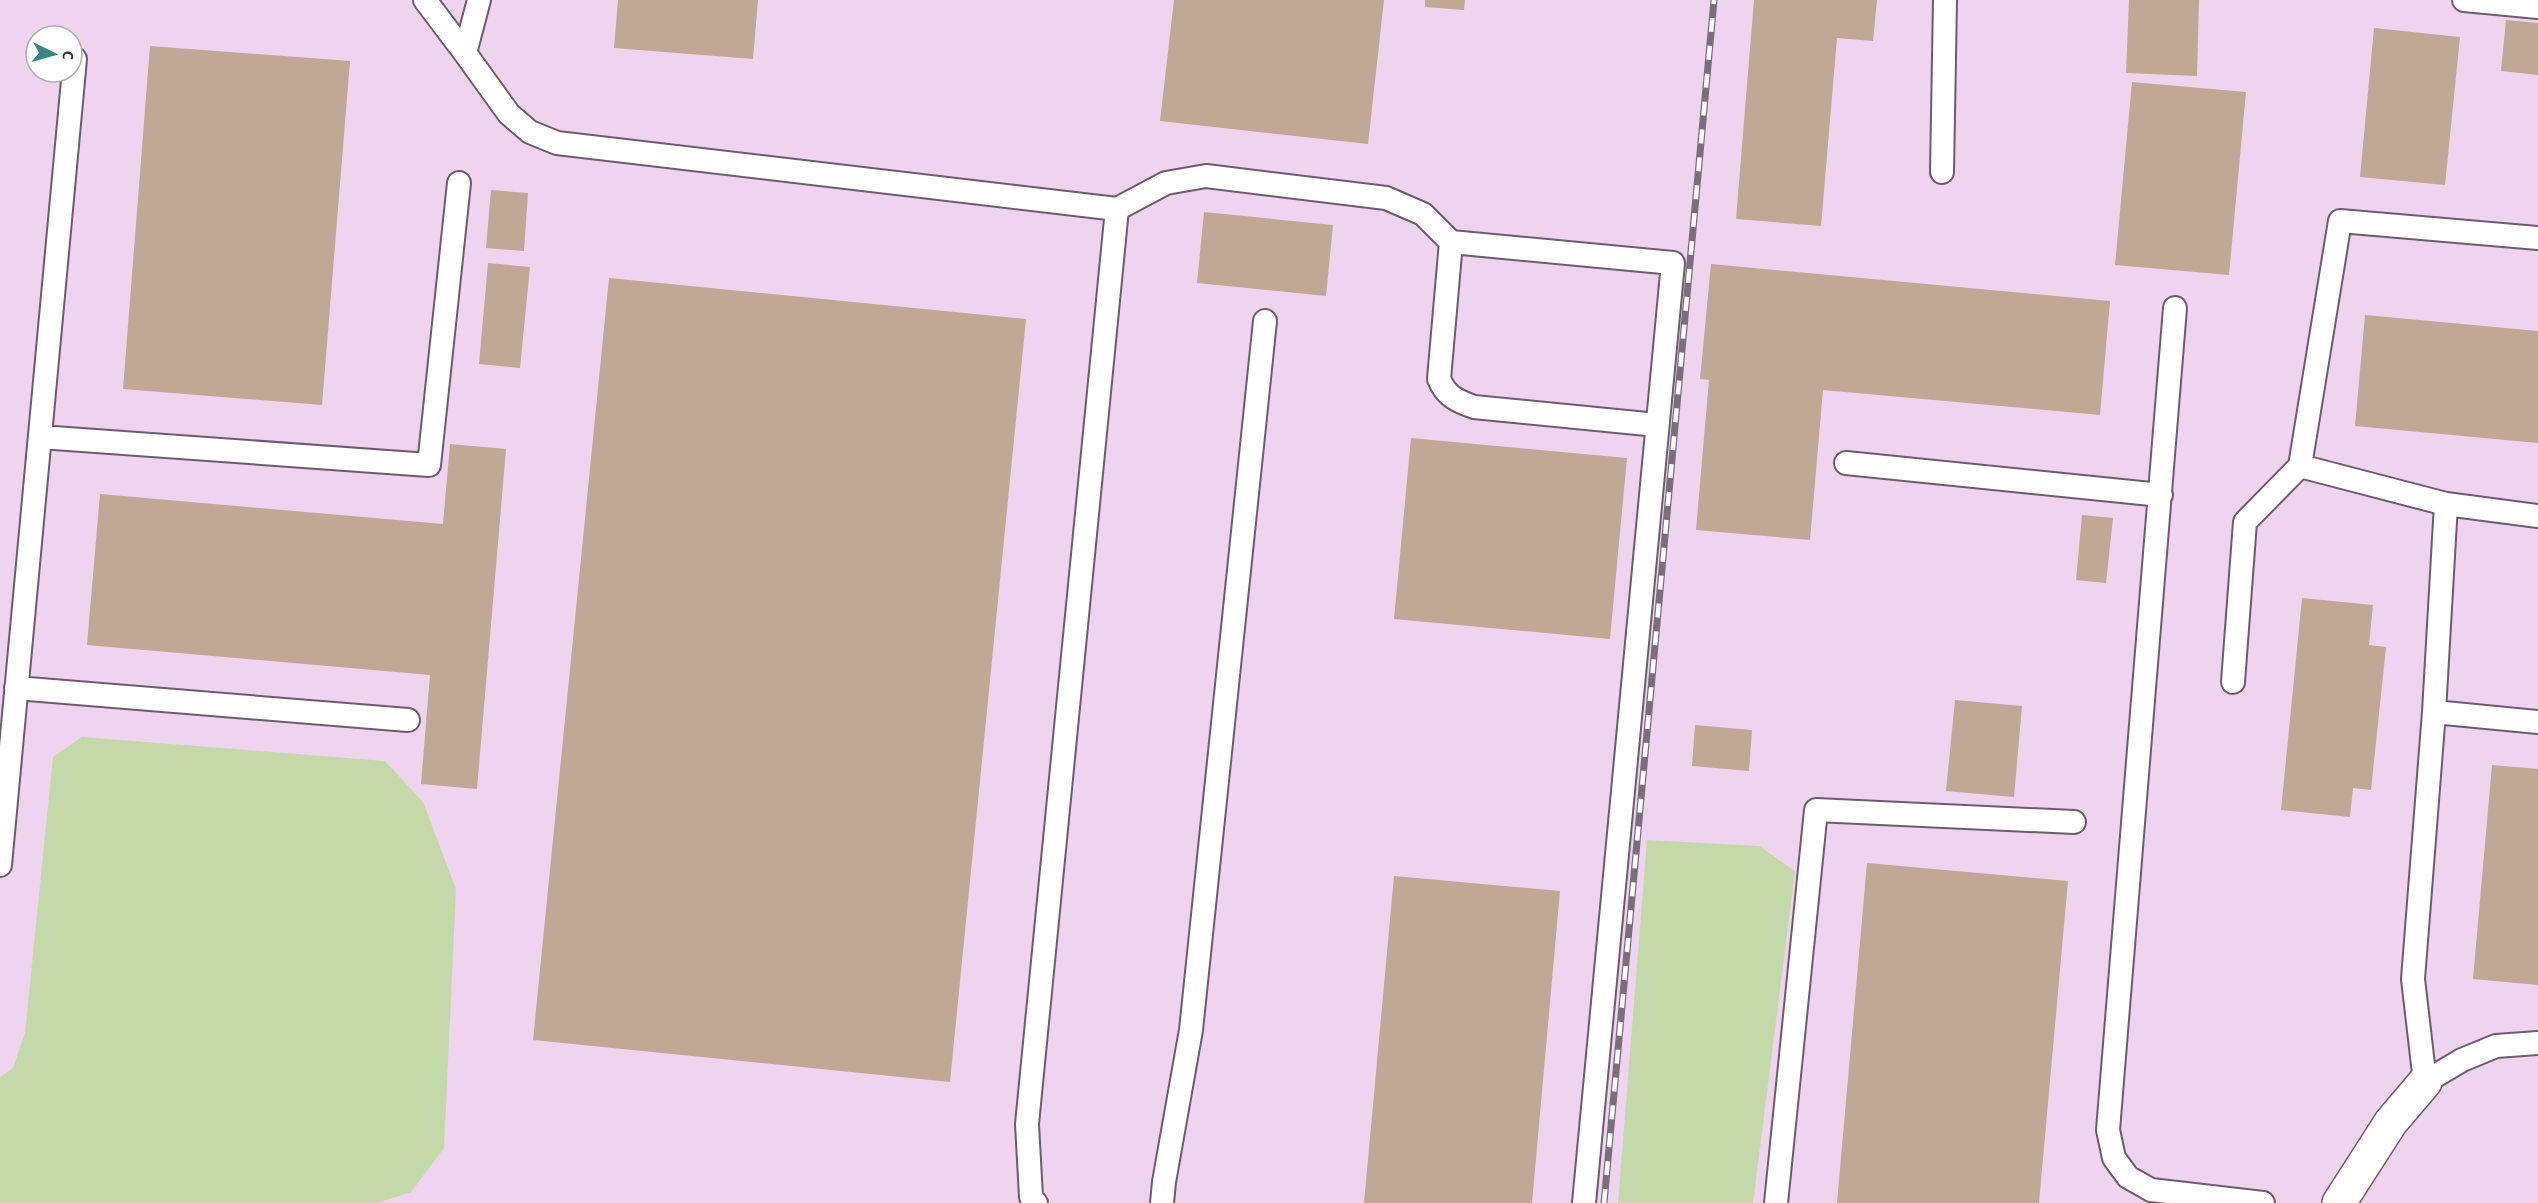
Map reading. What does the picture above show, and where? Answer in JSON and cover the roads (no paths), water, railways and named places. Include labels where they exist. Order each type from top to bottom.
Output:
[{"type":"street","points":[[2339,1203],[2391,1122],[2425,1082]]},
{"type":"lane","points":[[425,0],[509,114],[530,132],[557,143],[1117,209],[1166,183],[1206,176],[1386,198],[1423,214],[1451,242],[1673,263],[1584,1203]]},
{"type":"lane","points":[[465,53],[479,0]]},
{"type":"lane","points":[[1942,172],[1945,0]]},
{"type":"lane","points":[[2464,0],[2538,6]]},
{"type":"lane","points":[[0,865],[73,84]]},
{"type":"lane","points":[[40,437],[429,465],[459,183]]},
{"type":"lane","points":[[1036,1203],[1031,1197],[1027,1124],[1117,209]]},
{"type":"lane","points":[[2233,682],[2245,522],[2300,466],[2340,221],[2538,238]]},
{"type":"lane","points":[[1451,242],[1439,379],[1444,391],[1457,401],[1474,407],[1657,425]]},
{"type":"lane","points":[[2175,308],[2108,1130],[2114,1158],[2128,1177],[2151,1191],[2263,1203]]},
{"type":"lane","points":[[1162,1203],[1191,1030],[1265,321]]},
{"type":"lane","points":[[1846,463],[2161,495]]},
{"type":"lane","points":[[2300,466],[2446,504],[2538,516]]},
{"type":"lane","points":[[2446,504],[2434,712],[2413,979],[2425,1082],[2462,1060],[2496,1046],[2538,1043]]},
{"type":"lane","points":[[16,688],[408,720]]},
{"type":"lane","points":[[2434,712],[2538,722]]},
{"type":"lane","points":[[1776,1203],[1816,810],[2074,822]]},
{"type":"railway","points":[[1604,1203],[1714,0]]}]
